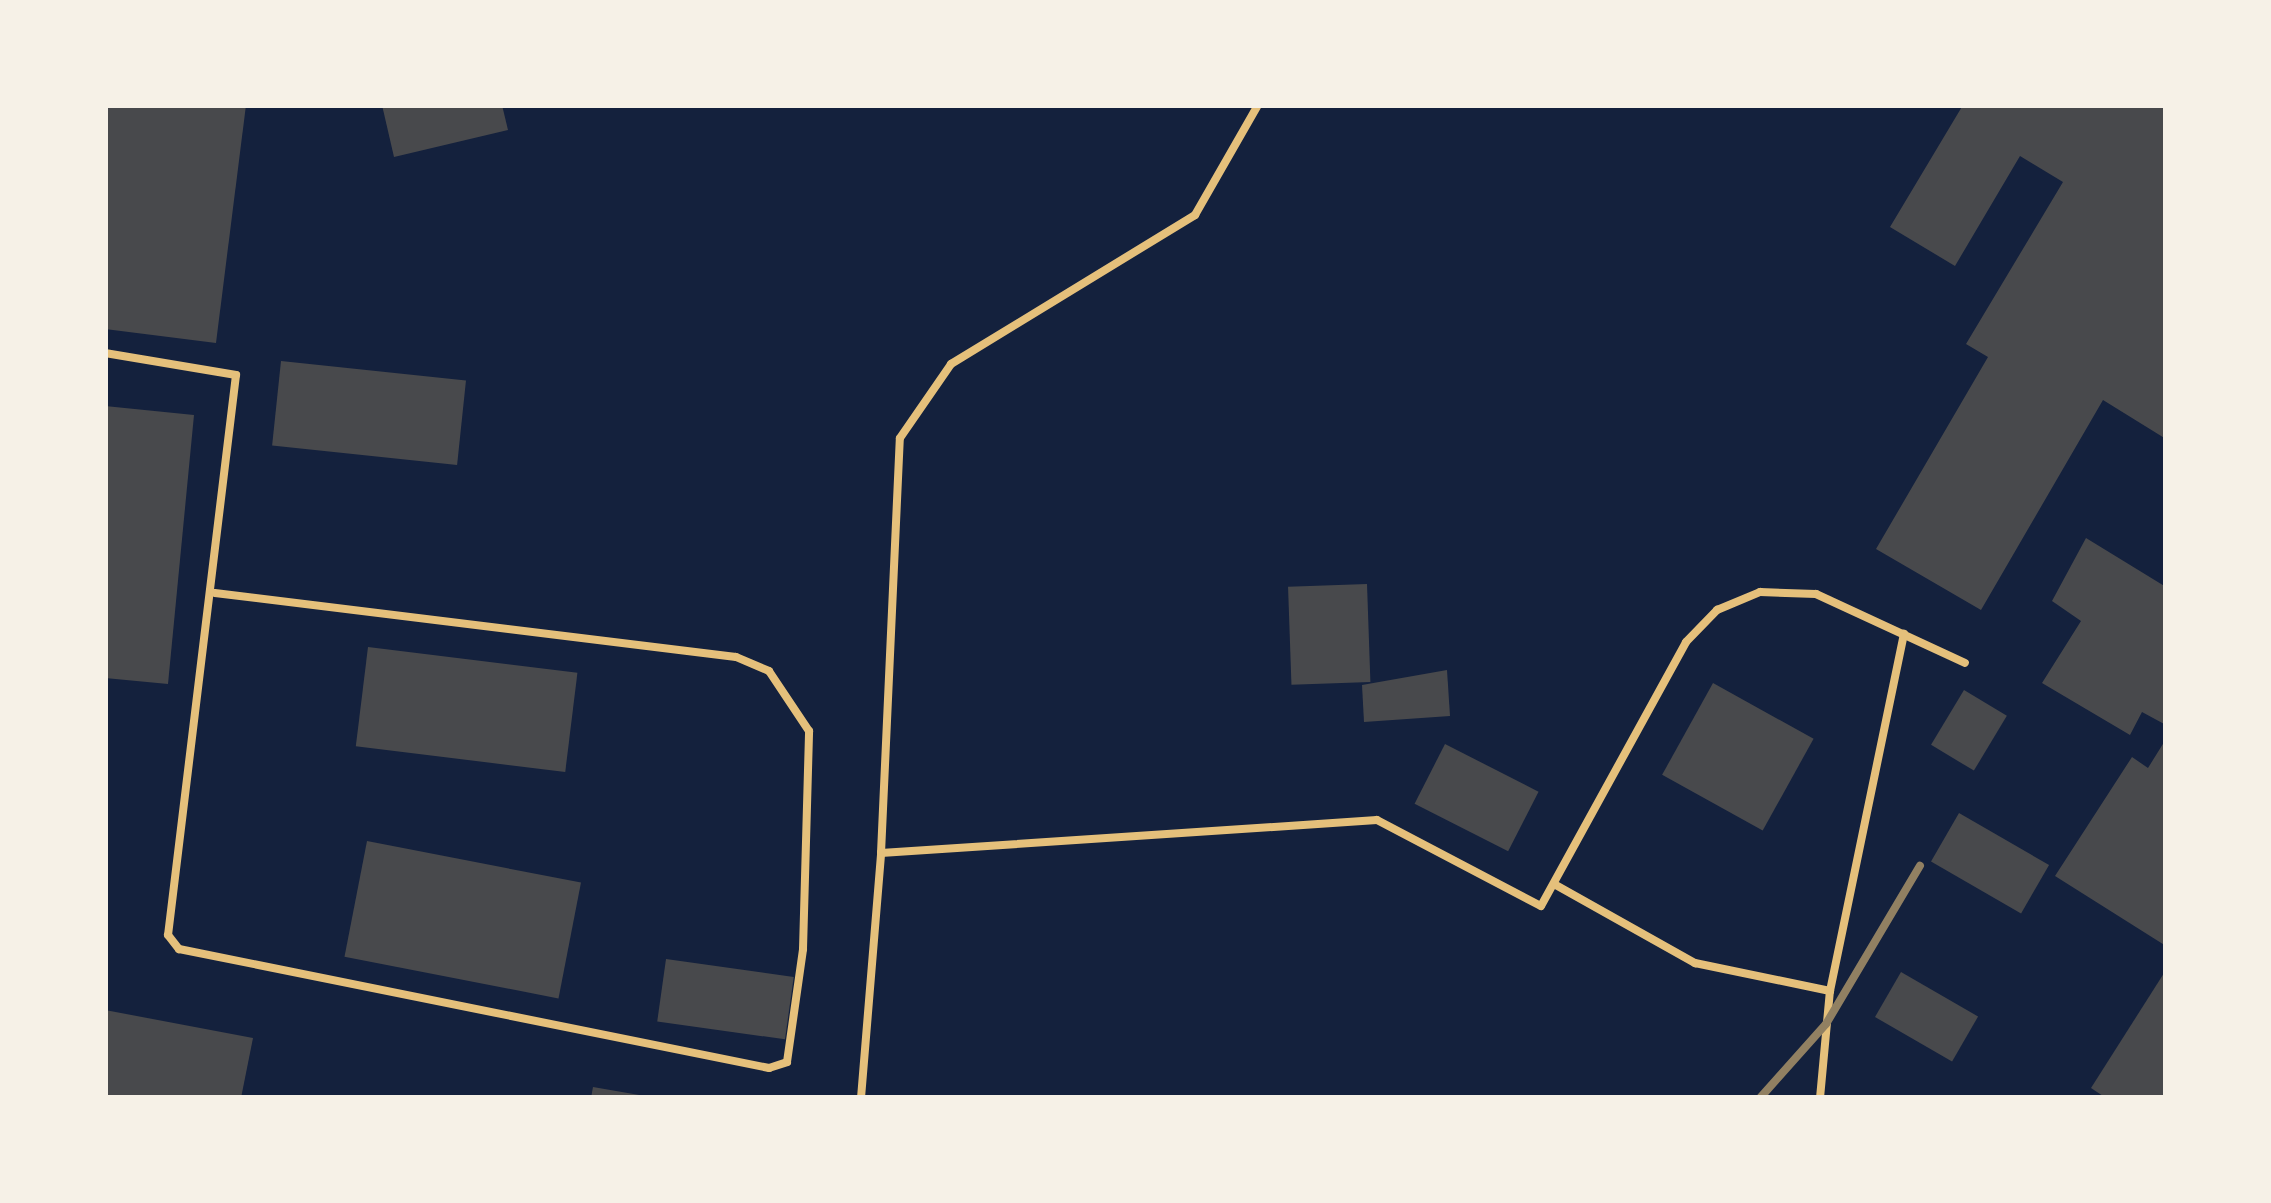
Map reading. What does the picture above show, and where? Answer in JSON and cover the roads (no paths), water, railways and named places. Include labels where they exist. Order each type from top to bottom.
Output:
[{"type":"lane","points":[[861,1098],[881,854],[900,438],[950,364],[1195,216],[1258,105]]},
{"type":"lane","points":[[105,353],[236,375],[216,593],[168,936],[179,949],[770,1068],[787,1062],[803,949],[808,731],[769,671],[736,657],[216,593]]},
{"type":"lane","points":[[881,854],[1377,820],[1541,906],[1686,642],[1717,610],[1760,592],[1816,594],[1965,663]]},
{"type":"lane","points":[[1820,1098],[1830,991],[1904,634]]},
{"type":"lane","points":[[1554,884],[1695,963],[1830,991]]},
{"type":"railway","points":[[1760,1098],[1826,1024],[1920,866]]}]
